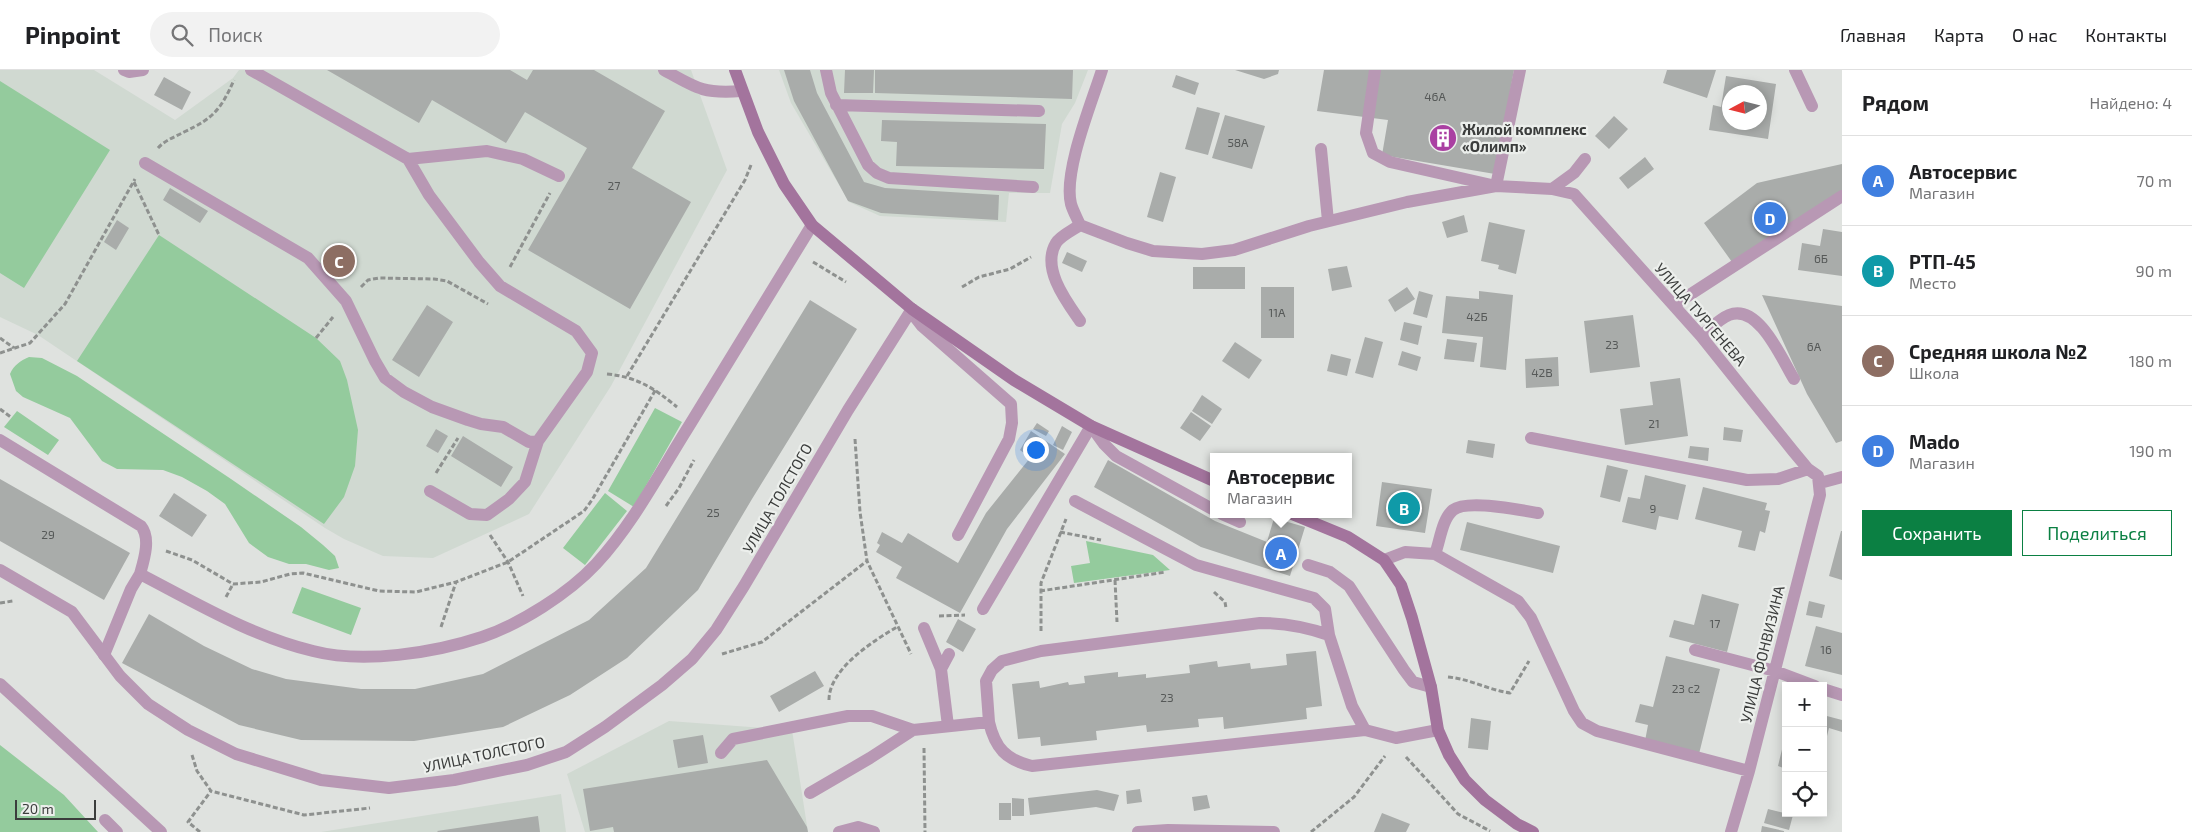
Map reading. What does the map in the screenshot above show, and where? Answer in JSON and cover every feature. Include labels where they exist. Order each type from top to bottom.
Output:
[{"type":"main road","points":[[735,70],[741,91],[758,132],[784,184],[812,226],[912,308],[1014,380],[1091,426],[1210,479]]},
{"type":"main road","points":[[1302,518],[1348,537],[1384,560],[1401,585],[1429,681],[1438,730],[1449,755],[1465,780],[1484,800],[1517,824],[1533,832]]},
{"type":"street","points":[[124,70],[129,72],[143,70]]},
{"type":"street","points":[[252,70],[408,159],[429,195],[479,262],[500,286],[576,332],[592,353],[587,372],[538,441],[525,482],[509,499],[487,515],[470,514],[430,491]]},
{"type":"street","points":[[664,70],[698,89],[720,93],[741,91]]},
{"type":"street","points":[[826,70],[831,93],[836,105],[868,165],[877,173],[889,178],[1033,187]]},
{"type":"street","points":[[1102,70],[1080,138],[1071,176],[1071,203],[1080,225],[1153,251],[1202,254],[1234,250],[1328,221],[1408,202],[1496,186]]},
{"type":"street","points":[[1375,70],[1366,133],[1373,153],[1390,162],[1496,186]]},
{"type":"street","points":[[1496,186],[1520,70]]},
{"type":"street","points":[[1795,70],[1812,106]]},
{"type":"street","points":[[836,105],[1038,111]]},
{"type":"street","points":[[1321,149],[1328,221]]},
{"type":"street","points":[[408,159],[487,151],[524,159],[559,176]]},
{"type":"street","points":[[1552,189],[1574,173],[1585,159]]},
{"type":"street","points":[[145,163],[308,258],[346,301],[385,378],[404,392],[432,407],[481,424],[503,427],[529,442],[538,441]]},
{"type":"street","name":"УЛИЦА ТУРГЕНЕВА","points":[[1496,186],[1552,189],[1574,194],[1701,336],[1808,469],[1818,476],[1820,483]]},
{"type":"street","points":[[1674,305],[1842,196]]},
{"type":"street","points":[[1080,225],[1057,242],[1051,259],[1055,278],[1068,304],[1080,321]]},
{"type":"street","points":[[140,574],[267,638],[309,650],[337,655],[396,654],[433,649],[483,637],[531,614],[567,590],[595,566],[619,535],[812,226]]},
{"type":"street","points":[[912,308],[922,326],[1012,404],[1012,423],[1009,439],[958,535]]},
{"type":"street","name":"УЛИЦА ТОЛСТОГО","points":[[0,570],[72,612],[120,676],[148,704],[188,730],[236,754],[322,780],[389,788],[454,780],[526,765],[566,752],[633,706],[692,659],[716,630],[744,586],[848,410],[912,308]]},
{"type":"street","points":[[1701,336],[1731,314],[1743,314],[1757,321],[1767,332],[1794,380]]},
{"type":"street","points":[[983,609],[1091,426],[1107,448],[1116,456],[1210,508]]},
{"type":"street","points":[[1531,438],[1747,480],[1778,479],[1808,469]]},
{"type":"street","points":[[0,440],[143,528],[146,545],[145,558],[140,574],[131,589],[104,655]]},
{"type":"street","points":[[1820,483],[1842,477]]},
{"type":"street","name":"УЛИЦА ФОНВИЗИНА","points":[[1731,832],[1749,770],[1820,495],[1820,483]]},
{"type":"street","points":[[1074,501],[1196,565],[1314,598],[1324,609],[1329,635],[1352,706],[1366,730]]},
{"type":"street","points":[[1435,554],[1447,518],[1453,510],[1459,507],[1476,506],[1538,512]]},
{"type":"street","points":[[1231,518],[1240,522]]},
{"type":"street","points":[[1384,560],[1405,552],[1435,554],[1518,601],[1531,618],[1574,711],[1582,723],[1597,731],[1749,770]]},
{"type":"street","points":[[1308,565],[1330,572],[1349,586],[1413,682],[1429,681]]},
{"type":"street","points":[[1329,635],[1308,628],[1276,623],[1229,627],[1041,651],[1002,661],[992,670],[986,681],[989,722],[997,746],[1011,760],[1032,766],[1366,730],[1394,742],[1438,730]]},
{"type":"street","points":[[924,628],[941,668],[948,726]]},
{"type":"street","points":[[1695,650],[1775,671],[1804,682]]},
{"type":"street","points":[[941,668],[949,654]]},
{"type":"street","points":[[0,684],[161,832]]},
{"type":"street","points":[[1827,690],[1842,695]]},
{"type":"street","points":[[721,753],[733,739],[848,716],[872,716],[913,730],[989,722]]},
{"type":"street","points":[[810,793],[913,730]]},
{"type":"street","points":[[105,820],[117,832]]},
{"type":"street","points":[[839,832],[858,827],[874,832]]},
{"type":"street","points":[[1138,832],[1168,830],[1274,832]]},
{"type":"path","points":[[0,353],[30,343],[65,304],[145,163],[163,142],[198,126],[221,108],[234,81]]},
{"type":"path","points":[[627,376],[745,180],[751,165]]},
{"type":"path","points":[[500,286],[559,176]]},
{"type":"path","points":[[134,181],[159,235]]},
{"type":"path","points":[[962,287],[979,276],[1010,269]]},
{"type":"path","points":[[346,301],[368,280],[392,277],[447,281],[490,306]]},
{"type":"path","points":[[0,338],[14,348]]},
{"type":"path","points":[[587,372],[627,376],[656,389],[692,420]]},
{"type":"path","points":[[146,545],[192,560],[233,584],[261,582],[290,574],[303,573],[389,592],[416,592],[456,582],[508,562],[584,511],[656,389]]},
{"type":"path","points":[[0,409],[12,418]]},
{"type":"path","points":[[848,410],[854,424],[860,512],[867,560],[912,657]]},
{"type":"path","points":[[430,491],[430,482],[452,450],[468,420]]},
{"type":"path","points":[[662,512],[679,488],[698,454]]},
{"type":"path","points":[[1041,651],[1040,591],[1044,573],[1060,532]]},
{"type":"path","points":[[500,551],[508,562],[531,614]]},
{"type":"path","points":[[692,659],[727,653],[762,642],[867,560]]},
{"type":"path","points":[[1040,591],[1170,572]]},
{"type":"path","points":[[1115,580],[1118,642]]},
{"type":"path","points":[[433,649],[456,582]]},
{"type":"path","points":[[1213,592],[1225,602],[1229,627]]},
{"type":"path","points":[[924,628],[924,623],[930,618],[978,615],[983,609]]},
{"type":"path","points":[[828,720],[829,691],[851,659],[869,644],[897,627]]},
{"type":"path","points":[[1429,681],[1458,678],[1510,693],[1528,661],[1549,658]]},
{"type":"path","points":[[188,730],[197,771],[211,791],[304,815],[371,808]]},
{"type":"path","points":[[1311,832],[1354,797],[1394,742],[1458,814],[1492,832]]},
{"type":"path","points":[[923,774],[925,832]]},
{"type":"path","points":[[200,832],[188,822],[211,791]]},
{"type":"shaded area","points":[[0,70],[94,70],[175,120],[233,78],[239,70],[691,70],[727,170],[611,386],[529,514],[433,558],[383,556],[344,539],[325,528],[38,335],[0,317]]},
{"type":"shaded area","points":[[779,70],[1088,70],[1075,103],[1062,124],[1050,193],[1009,193],[1006,222],[880,216],[849,202],[791,103]]},
{"type":"shaded area","points":[[669,721],[792,730],[808,832],[585,832],[567,774]]},
{"type":"shaded area","points":[[561,794],[566,832],[321,832]]},
{"type":"green space","points":[[0,81],[110,150],[24,288],[0,273]]},
{"type":"green space","points":[[159,235],[316,338],[340,361],[347,380],[358,430],[355,466],[344,497],[324,524],[77,361]]},
{"type":"green space","points":[[29,357],[42,358],[77,376],[231,479],[301,527],[323,545],[335,556],[339,568],[329,570],[306,564],[289,564],[268,557],[249,543],[225,504],[207,491],[182,477],[163,470],[117,469],[102,461],[70,418],[23,397],[16,391],[10,374],[13,368]]},
{"type":"green space","points":[[655,408],[682,422],[634,507],[608,491]]},
{"type":"green space","points":[[17,411],[59,440],[48,455],[4,427]]},
{"type":"green space","points":[[605,493],[627,511],[585,565],[563,548]]},
{"type":"green space","points":[[1086,541],[1153,555],[1170,570],[1074,583],[1071,566],[1090,563]]},
{"type":"green space","points":[[302,587],[361,608],[351,635],[292,613]]},
{"type":"green space","points":[[0,745],[64,795],[98,832],[0,832]]},
{"type":"building","points":[[327,70],[510,70],[527,80],[533,70],[594,70],[665,111],[632,168],[691,202],[630,309],[528,250],[587,148],[525,112],[506,143],[432,100],[419,123]]},
{"type":"building","points":[[784,70],[810,70],[817,93],[864,182],[885,188],[999,195],[998,220],[881,213],[848,201],[794,101]]},
{"type":"building","points":[[845,70],[874,70],[873,93],[844,93]]},
{"type":"building","points":[[875,70],[1073,70],[1072,99],[875,93]]},
{"type":"building","points":[[1235,70],[1279,70],[1278,74],[1264,79]]},
{"type":"building","name":"Жилой комплекс «Олимп»","points":[[1324,70],[1514,70],[1495,174],[1382,155],[1388,120],[1317,111]]},
{"type":"building","points":[[1667,70],[1716,70],[1707,98],[1663,83]]},
{"type":"building","points":[[1176,75],[1199,83],[1195,95],[1172,87]]},
{"type":"building","points":[[1726,76],[1776,84],[1768,139],[1709,130],[1713,105],[1721,107],[1722,101],[1722,130],[1767,130],[1767,85],[1725,85]]},
{"type":"building","points":[[164,77],[191,92],[182,110],[154,95]]},
{"type":"building","points":[[1197,107],[1220,113],[1208,155],[1185,149]]},
{"type":"building","points":[[1225,115],[1265,126],[1252,169],[1212,158]]},
{"type":"building","points":[[1614,116],[1628,129],[1609,149],[1595,136]]},
{"type":"building","points":[[882,120],[1046,124],[1044,169],[896,166],[897,142],[881,141]]},
{"type":"building","points":[[1645,157],[1654,169],[1628,189],[1619,178]]},
{"type":"building","points":[[1842,164],[1842,192],[1732,262],[1704,223],[1757,183]]},
{"type":"building","points":[[1160,172],[1176,177],[1163,222],[1147,217]]},
{"type":"building","points":[[170,188],[208,211],[200,223],[163,200]]},
{"type":"building","points":[[1464,215],[1468,232],[1447,238],[1442,222]]},
{"type":"building","points":[[117,220],[129,228],[116,250],[104,242]]},
{"type":"building","points":[[1489,222],[1525,230],[1516,274],[1498,269],[1499,265],[1481,261]]},
{"type":"building","points":[[1823,229],[1842,232],[1842,276],[1798,270],[1802,243],[1820,246]]},
{"type":"building","points":[[1067,252],[1087,261],[1082,272],[1062,263]]},
{"type":"building","points":[[1347,266],[1352,287],[1332,291],[1328,269]]},
{"type":"building","points":[[1193,267],[1245,267],[1245,289],[1193,289]]},
{"type":"building","points":[[1261,287],[1294,287],[1294,338],[1261,338]]},
{"type":"building","points":[[1407,287],[1415,299],[1395,312],[1388,300]]},
{"type":"building","points":[[1419,291],[1433,295],[1427,318],[1413,314]]},
{"type":"building","points":[[1479,291],[1513,295],[1506,370],[1480,367],[1483,337],[1442,333],[1446,296],[1479,299]]},
{"type":"building","points":[[1762,295],[1842,306],[1842,441],[1836,443],[1807,394]]},
{"type":"building","points":[[810,300],[857,329],[698,590],[627,658],[570,695],[503,727],[414,741],[301,740],[239,725],[122,663],[149,614],[204,646],[252,669],[286,679],[361,689],[415,689],[483,674],[589,620],[646,568]]},
{"type":"building","points":[[427,305],[453,322],[419,377],[392,360]]},
{"type":"building","points":[[1633,315],[1640,367],[1590,373],[1584,321]]},
{"type":"building","points":[[1404,322],[1422,326],[1418,345],[1400,340]]},
{"type":"building","points":[[1365,337],[1383,342],[1373,378],[1355,373]]},
{"type":"building","points":[[1447,339],[1477,343],[1474,362],[1444,359]]},
{"type":"building","points":[[1235,342],[1262,360],[1249,379],[1222,361]]},
{"type":"building","points":[[1402,351],[1421,357],[1417,371],[1398,365]]},
{"type":"building","points":[[1331,354],[1351,359],[1347,376],[1327,371]]},
{"type":"building","points":[[1558,357],[1559,386],[1526,388],[1525,359]]},
{"type":"building","points":[[1680,378],[1688,436],[1625,445],[1620,409],[1653,405],[1650,382]]},
{"type":"building","points":[[1202,395],[1222,409],[1212,424],[1192,411]]},
{"type":"building","points":[[1191,412],[1211,426],[1200,441],[1180,428]]},
{"type":"building","points":[[1037,423],[1049,431],[1046,436],[1033,429]]},
{"type":"building","points":[[1062,426],[1072,432],[1063,450],[1053,445]]},
{"type":"building","points":[[1724,427],[1743,430],[1741,442],[1723,440]]},
{"type":"building","points":[[436,429],[448,436],[438,453],[426,446]]},
{"type":"building","points":[[1031,431],[1065,454],[1007,529],[960,613],[896,578],[902,567],[876,552],[880,545],[877,543],[882,532],[902,543],[908,533],[958,563],[986,513],[1030,458],[1020,450]]},
{"type":"building","points":[[463,436],[513,467],[501,487],[451,456]]},
{"type":"building","points":[[1468,440],[1495,444],[1493,458],[1466,453]]},
{"type":"building","points":[[1690,446],[1709,448],[1708,461],[1688,458]]},
{"type":"building","points":[[1108,460],[1215,521],[1267,542],[1274,518],[1305,527],[1290,576],[1201,547],[1094,487]]},
{"type":"building","points":[[1607,465],[1628,470],[1620,502],[1600,497]]},
{"type":"building","points":[[1645,475],[1686,485],[1678,520],[1659,516],[1656,530],[1622,522],[1628,497],[1640,499]]},
{"type":"building","points":[[0,479],[130,553],[104,600],[0,541]]},
{"type":"building","points":[[1382,482],[1432,489],[1425,533],[1376,526]]},
{"type":"building","points":[[1703,487],[1767,503],[1765,510],[1770,511],[1765,533],[1760,531],[1755,551],[1738,547],[1742,531],[1695,519]]},
{"type":"building","points":[[174,493],[207,515],[192,537],[159,516]]},
{"type":"building","points":[[1467,522],[1560,546],[1553,573],[1460,550]]},
{"type":"building","points":[[1842,531],[1842,580],[1829,576]]},
{"type":"building","points":[[1702,594],[1739,604],[1727,652],[1669,637],[1674,620],[1694,625]]},
{"type":"building","points":[[1809,601],[1825,605],[1822,618],[1806,615]]},
{"type":"building","points":[[958,619],[976,629],[963,652],[946,642]]},
{"type":"building","points":[[1816,626],[1842,633],[1842,675],[1805,666]]},
{"type":"building","points":[[1316,651],[1322,706],[1306,708],[1307,719],[1224,729],[1223,717],[1198,719],[1199,727],[1147,732],[1146,725],[1096,731],[1097,740],[1041,746],[1040,737],[1018,739],[1012,684],[1039,681],[1040,688],[1068,682],[1069,685],[1085,683],[1084,676],[1118,672],[1118,677],[1146,674],[1146,678],[1190,673],[1189,665],[1217,661],[1218,667],[1250,663],[1251,669],[1287,665],[1286,654]]},
{"type":"building","points":[[1666,656],[1720,669],[1699,754],[1645,741],[1648,725],[1635,722],[1640,704],[1653,707]]},
{"type":"building","points":[[815,671],[824,686],[779,712],[770,696]]},
{"type":"building","points":[[1827,716],[1842,720],[1842,732],[1829,728],[1827,736]]},
{"type":"building","points":[[1471,718],[1491,721],[1488,750],[1468,748]]},
{"type":"building","points":[[703,735],[708,763],[678,768],[673,740]]},
{"type":"building","points":[[1782,749],[1782,768],[1778,766]]},
{"type":"building","points":[[767,760],[807,827],[808,832],[614,832],[613,827],[590,831],[583,789]]},
{"type":"building","points":[[1140,789],[1142,802],[1127,804],[1126,791]]},
{"type":"building","points":[[1097,790],[1119,795],[1114,811],[1096,807],[1030,815],[1028,798]]},
{"type":"building","points":[[1207,795],[1210,808],[1194,811],[1192,797]]},
{"type":"building","points":[[1012,798],[1024,799],[1024,816],[1012,816]]},
{"type":"building","points":[[999,803],[1011,803],[1011,820],[999,820]]},
{"type":"building","points":[[1768,809],[1782,812],[1782,817],[1792,817],[1789,830],[1764,823]]},
{"type":"building","points":[[1382,813],[1410,824],[1406,832],[1374,832]]},
{"type":"building","points":[[538,816],[540,832],[437,831]]},
{"type":"building","points":[[1762,826],[1784,831],[1784,832],[1761,832]]},
{"type":"place","name":"Жилой комплекс «Олимп»","points":[[1443,138]]},
{"type":"place","name":"Mado","points":[[1770,218]]},
{"type":"place","name":"Средняя школа №2","points":[[339,261]]},
{"type":"place","name":"РТП-45","points":[[1404,508]]},
{"type":"place","name":"Автосервис","points":[[1281,553]]}]
